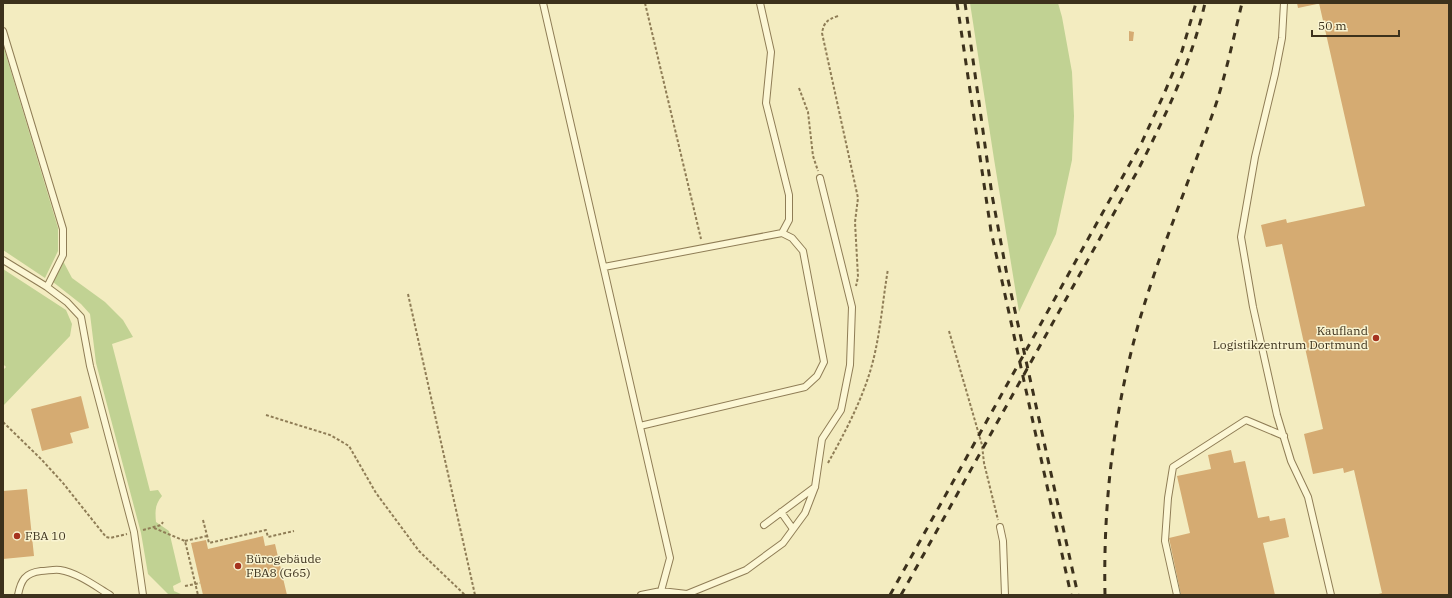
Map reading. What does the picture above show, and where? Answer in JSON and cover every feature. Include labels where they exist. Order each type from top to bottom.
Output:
[{"type":"lane","points":[[543,3],[670,558],[661,591]]},
{"type":"lane","points":[[760,3],[771,52],[766,103],[788,195],[789,220],[782,233]]},
{"type":"lane","points":[[1284,3],[1281,46],[1255,157],[1241,237],[1253,307],[1277,415],[1291,461],[1308,497],[1330,595]]},
{"type":"lane","points":[[3,31],[63,229],[63,255],[47,287]]},
{"type":"lane","points":[[640,595],[661,591],[687,594],[746,570],[783,543],[805,513],[815,487],[822,440],[841,410],[850,365],[852,307],[820,178]]},
{"type":"lane","points":[[604,267],[782,233],[792,238],[803,251],[824,362],[817,376],[805,387],[640,426]]},
{"type":"lane","points":[[3,260],[47,287],[67,302],[81,317],[90,366],[134,532],[143,595]]},
{"type":"lane","points":[[1177,595],[1165,541],[1168,498],[1173,467],[1246,420],[1284,436]]},
{"type":"lane","points":[[764,525],[815,487]]},
{"type":"lane","points":[[781,512],[793,530]]},
{"type":"lane","points":[[1000,527],[1003,541],[1005,595]]},
{"type":"lane","points":[[18,595],[20,585],[24,577],[36,572],[58,570],[78,576],[110,595]]},
{"type":"path","points":[[645,3],[703,248]]},
{"type":"path","points":[[838,16],[828,19],[824,24],[822,33],[858,198],[855,222],[858,277],[852,307]]},
{"type":"path","points":[[799,88],[808,112],[813,156],[820,178]]},
{"type":"path","points":[[825,468],[854,416],[869,374],[877,342],[888,269]]},
{"type":"path","points":[[408,294],[475,595]]},
{"type":"path","points":[[949,331],[982,445],[984,463],[1000,527]]},
{"type":"path","points":[[266,415],[330,436],[349,446],[376,493],[419,551],[465,595]]},
{"type":"path","points":[[3,422],[63,483],[106,537],[110,538],[152,528],[161,525],[163,522]]},
{"type":"path","points":[[203,520],[209,543],[266,530],[268,537],[294,531]]},
{"type":"path","points":[[152,528],[185,541],[207,536]]},
{"type":"path","points":[[185,541],[198,595]]},
{"type":"path","points":[[185,586],[200,583]]},
{"type":"green space","points":[[970,3],[1058,3],[1072,72],[1074,116],[1072,160],[1056,234],[1019,312],[994,159]]},
{"type":"green space","points":[[3,45],[58,228],[58,251],[45,278],[3,250]]},
{"type":"green space","points":[[63,261],[72,278],[105,302],[123,320],[133,337],[112,344],[150,491],[158,490],[162,496],[156,508],[156,522],[169,531],[181,582],[173,586],[174,591],[183,595],[169,595],[148,574],[141,533],[96,363],[90,314],[81,304],[53,282],[57,270]]},
{"type":"green space","points":[[3,269],[66,310],[72,324],[70,336],[3,406],[3,370],[6,367],[3,364]]},
{"type":"building","points":[[1297,3],[1317,3],[1317,4],[1298,8]]},
{"type":"building","name":"Kaufland Logistikzentrum Dortmund","points":[[1319,3],[1449,3],[1449,595],[1375,595],[1382,593],[1354,470],[1344,473],[1343,468],[1313,474],[1304,434],[1323,429],[1282,244],[1266,247],[1261,225],[1286,219],[1287,223],[1365,206]]},
{"type":"building","points":[[1129,31],[1134,32],[1133,41],[1129,41]]},
{"type":"building","points":[[81,396],[89,428],[70,433],[73,443],[42,451],[31,409]]},
{"type":"building","points":[[1231,450],[1234,463],[1245,461],[1258,518],[1269,516],[1270,521],[1285,518],[1289,537],[1263,543],[1275,595],[1181,595],[1169,538],[1190,533],[1177,476],[1211,469],[1208,455]]},
{"type":"building","name":"FBA 10","points":[[27,489],[34,556],[3,559],[3,491]]},
{"type":"building","name":"Bürogebäude FBA8 (G65)","points":[[263,536],[265,546],[275,544],[287,595],[203,595],[191,543],[206,540],[208,549]]},
{"type":"railway","points":[[957,3],[991,231],[1071,595]]},
{"type":"railway","points":[[965,3],[992,195],[1007,275],[1078,595]]},
{"type":"railway","points":[[890,595],[1142,142],[1182,51],[1196,3]]},
{"type":"railway","points":[[901,595],[1138,170],[1177,88],[1193,46],[1205,3]]},
{"type":"railway","points":[[1105,595],[1108,491],[1117,423],[1130,355],[1157,266],[1217,101],[1242,3]]},
{"type":"place","name":"Kaufland Logistikzentrum Dortmund","points":[[1376,338]]},
{"type":"place","name":"FBA 10","points":[[17,536]]},
{"type":"place","name":"Bürogebäude FBA8 (G65)","points":[[238,566]]}]
